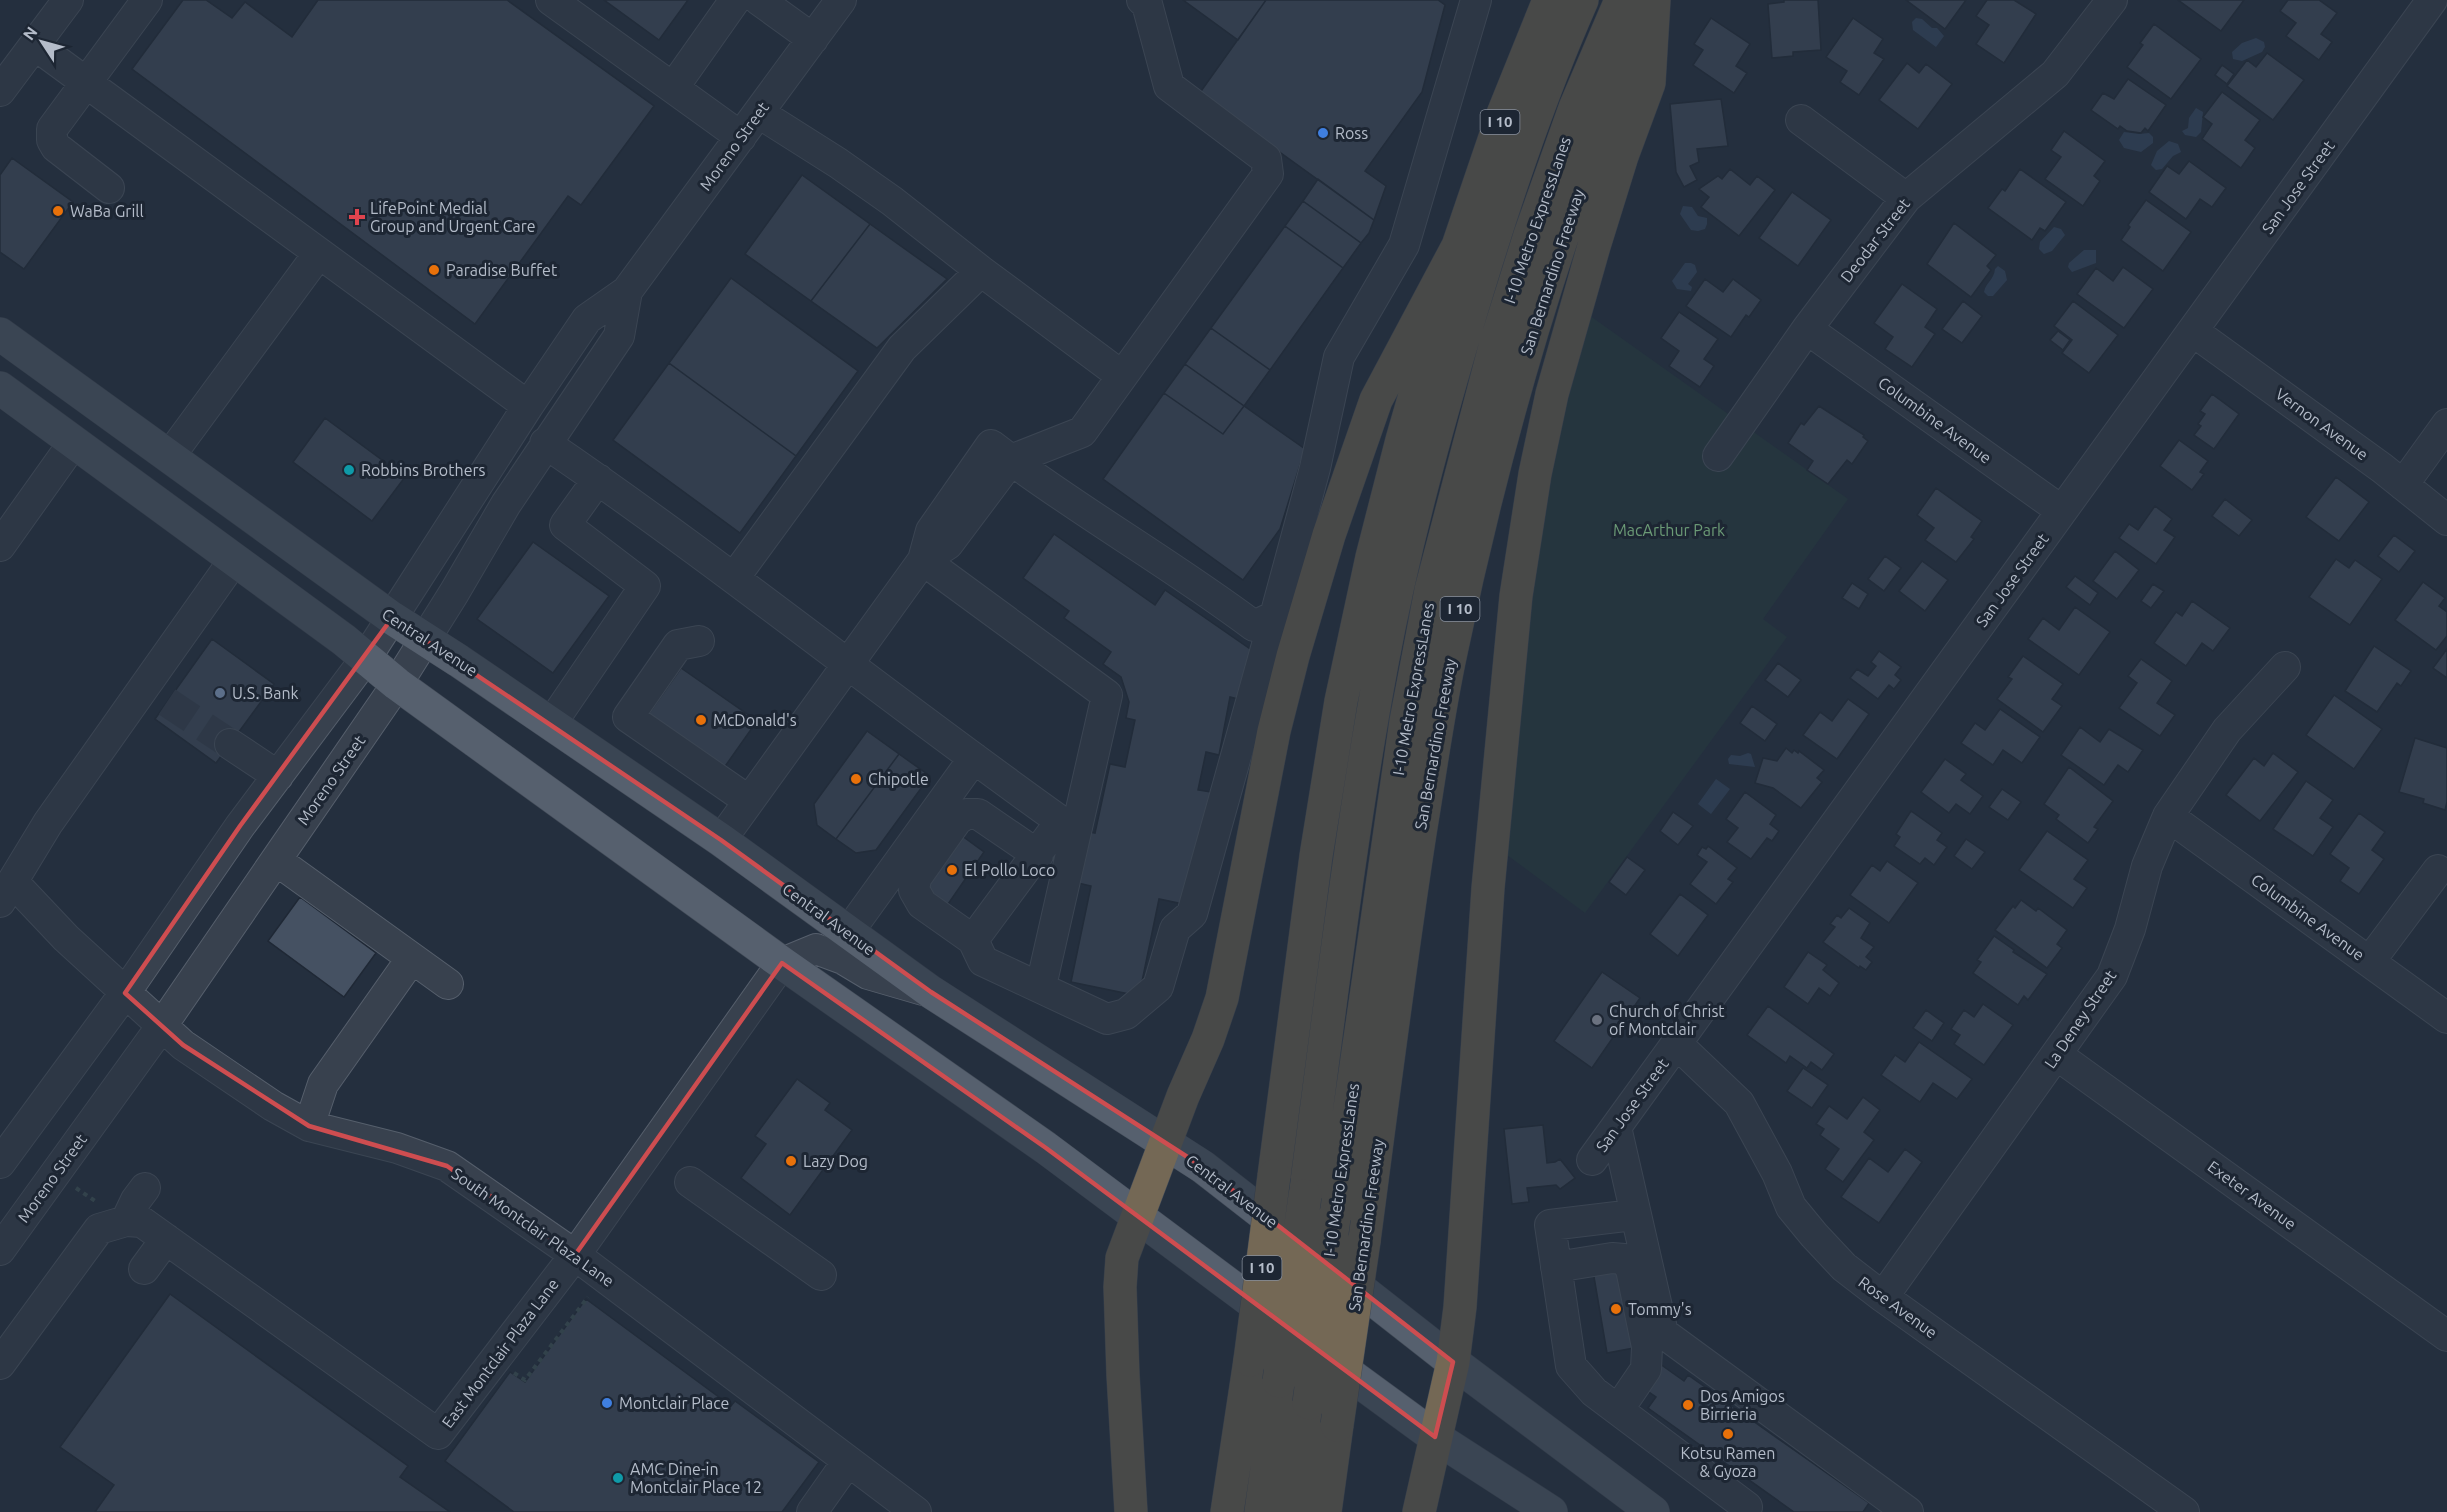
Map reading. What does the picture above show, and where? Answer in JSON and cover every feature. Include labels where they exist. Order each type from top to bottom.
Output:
[{"type":"highway","name":"I 10","points":[[1227,1512],[1250,1360],[1316,856],[1341,701],[1374,547],[1458,246],[1503,114],[1549,0]]},
{"type":"highway","name":"I-10 Metro ExpressLanes","points":[[1261,1512],[1360,792],[1382,661],[1410,532],[1444,400],[1524,149],[1582,0]]},
{"type":"highway","name":"I-10 Metro ExpressLanes","points":[[1293,1512],[1404,732],[1431,590],[1487,376],[1530,235],[1575,108],[1621,0]]},
{"type":"highway","points":[[1419,1512],[1453,1362],[1460,1307],[1490,866],[1515,596],[1535,474],[1558,371],[1622,156],[1649,83],[1653,0]]},
{"type":"highway","name":"San Bernardino Freeway","points":[[1325,1512],[1404,939],[1450,654],[1480,521],[1518,377],[1561,239],[1601,126],[1653,0]]},
{"type":"highway","points":[[1131,1512],[1120,1287],[1122,1258],[1222,999],[1274,731],[1293,656],[1329,535],[1376,400],[1458,246]]},
{"type":"main road","name":"Central Avenue","points":[[0,334],[392,618],[459,661],[721,840],[847,934],[931,992],[1212,1174],[1453,1362],[1653,1512]]},
{"type":"main road","points":[[0,388],[366,658],[397,684],[782,963],[1046,1148],[1435,1437],[1551,1512]]},
{"type":"street","points":[[0,91],[68,0]]},
{"type":"street","points":[[109,188],[56,147],[52,140],[52,129],[147,0]]},
{"type":"street","points":[[551,0],[741,137]]},
{"type":"street","points":[[673,88],[735,0]]},
{"type":"street","points":[[759,0],[813,39]]},
{"type":"street","name":"Moreno Street","points":[[0,1163],[125,993],[240,826],[366,658],[528,406],[587,319],[627,291],[841,0]]},
{"type":"street","points":[[721,840],[923,560],[931,531],[1001,453],[1082,432],[1268,174],[1266,159],[1169,86],[1147,4],[1142,0]]},
{"type":"street","points":[[1038,855],[978,814],[966,814],[957,820],[916,878],[914,890],[922,904],[974,939],[983,961],[1041,986],[1107,1019],[1125,1014],[1158,987],[1175,929],[1192,914],[1315,468],[1338,357],[1404,245],[1476,0]]},
{"type":"street","name":"Deodar Street","points":[[1718,456],[1807,329],[1906,198],[2055,75],[2112,0]]},
{"type":"street","name":"San Jose Street","points":[[1592,1160],[2194,332],[2432,0]]},
{"type":"street","points":[[35,45],[528,406]]},
{"type":"street","points":[[759,113],[883,195],[1122,376]]},
{"type":"street","points":[[1801,120],[1906,198]]},
{"type":"street","points":[[169,458],[319,253]]},
{"type":"street","points":[[734,578],[902,348],[981,271]]},
{"type":"street","name":"Moreno Street","points":[[0,1250],[161,1027],[397,684],[506,504],[619,336],[627,291]]},
{"type":"street","name":"Columbine Avenue","points":[[1807,329],[2062,511]]},
{"type":"street","name":"Vernon Avenue","points":[[2194,332],[2403,485],[2447,520]]},
{"type":"street","points":[[2403,485],[2447,424]]},
{"type":"street","points":[[0,546],[74,442]]},
{"type":"street","points":[[545,443],[734,578],[1069,827]]},
{"type":"street","points":[[1001,453],[1209,592],[1254,626],[1275,616]]},
{"type":"street","points":[[551,724],[645,586],[565,525],[598,479]]},
{"type":"street","points":[[6,892],[48,823],[156,694],[234,560]]},
{"type":"street","points":[[923,560],[1107,695],[1069,827],[1041,986]]},
{"type":"street","points":[[699,641],[678,645],[628,717],[749,801]]},
{"type":"street","name":"La Deney Street","points":[[1883,1297],[2112,976],[2130,929],[2147,866],[2168,816],[2227,730],[2285,667]]},
{"type":"street","points":[[230,744],[278,776]]},
{"type":"street","points":[[847,934],[974,758]]},
{"type":"street","name":"Columbine Avenue","points":[[2168,816],[2447,1018]]},
{"type":"street","points":[[974,939],[1038,855],[1069,827]]},
{"type":"street","points":[[276,860],[448,984]]},
{"type":"street","points":[[2370,962],[2438,870]]},
{"type":"street","name":"South Montclair Plaza Lane","points":[[6,892],[66,938],[183,1045],[273,1106],[309,1126],[354,1125],[404,1137],[454,1156],[498,1185],[575,1255],[916,1512]]},
{"type":"street","points":[[782,963],[816,948],[843,959],[868,974],[931,992]]},
{"type":"street","points":[[309,1126],[323,1084],[412,958]]},
{"type":"street","name":"East Montclair Plaza Lane","points":[[126,1221],[142,1222],[438,1434],[527,1301],[575,1255],[782,963]]},
{"type":"street","name":"Rose Avenue","points":[[1676,1042],[1739,1103],[1777,1173],[1791,1207],[1845,1267],[1883,1297],[2184,1512]]},
{"type":"street","name":"Exeter Avenue","points":[[2057,1055],[2447,1336]]},
{"type":"street","points":[[1616,1127],[1663,1333],[1908,1512]]},
{"type":"street","points":[[690,1182],[821,1275]]},
{"type":"street","points":[[0,1364],[99,1229],[126,1221],[136,1200],[145,1188]]},
{"type":"street","points":[[1635,1212],[1625,1216],[1550,1225],[1571,1366],[1594,1392],[1748,1510]]},
{"type":"street","points":[[144,1269],[166,1239]]},
{"type":"street","points":[[1556,1267],[1612,1258],[1624,1259],[1631,1269],[1647,1347],[1646,1369],[1618,1410]]},
{"type":"street","points":[[812,1512],[848,1461]]},
{"type":"path","points":[[76,1188],[99,1203]]},
{"type":"path","points":[[510,1370],[525,1380],[587,1296],[597,1303]]},
{"type":"highlighted area","points":[[392,618],[721,840],[931,992],[1203,1167],[1453,1362],[1435,1437],[1046,1148],[782,963],[575,1255],[447,1166],[309,1126],[183,1045],[125,993],[240,826]]},
{"type":"green space","name":"MacArthur Park","points":[[1586,313],[1848,499],[1763,619],[1787,637],[1585,913],[1503,852],[1511,724],[1551,463]]},
{"type":"water","points":[[1916,18],[1922,19],[1932,28],[1937,28],[1944,36],[1936,47],[1913,30],[1912,22]]},
{"type":"water","points":[[2256,38],[2264,42],[2265,47],[2262,52],[2242,61],[2233,59],[2232,52],[2242,43]]},
{"type":"water","points":[[2196,108],[2203,112],[2201,132],[2196,137],[2185,135],[2182,131],[2188,128],[2189,118]]},
{"type":"water","points":[[2124,132],[2149,133],[2153,137],[2153,143],[2141,152],[2124,148],[2119,140]]},
{"type":"water","points":[[2169,141],[2178,144],[2181,152],[2173,156],[2162,169],[2156,170],[2151,165],[2157,151]]},
{"type":"water","points":[[1683,206],[1692,207],[1698,216],[1707,218],[1705,229],[1691,230],[1680,214]]},
{"type":"water","points":[[2054,227],[2061,229],[2065,235],[2052,251],[2044,254],[2039,249],[2040,242]]},
{"type":"water","points":[[2084,250],[2096,250],[2096,263],[2072,272],[2068,267],[2069,263]]},
{"type":"water","points":[[1685,263],[1695,265],[1697,272],[1688,284],[1692,287],[1691,291],[1677,289],[1672,281]]},
{"type":"water","points":[[1998,266],[2005,271],[2007,280],[1993,296],[1988,296],[1984,292],[1985,289]]},
{"type":"water","points":[[1751,754],[1755,767],[1729,764],[1728,759],[1731,755],[1740,756]]},
{"type":"water","points":[[1716,779],[1730,789],[1711,814],[1698,804]]},
{"type":"building","points":[[183,0],[206,0],[232,18],[245,2],[292,37],[318,0],[507,0],[654,106],[581,205],[568,196],[475,324],[132,69]]},
{"type":"building","points":[[604,0],[688,0],[659,40]]},
{"type":"building","points":[[1183,0],[1266,0],[1238,40]]},
{"type":"building","name":"Ross","points":[[1266,0],[1438,0],[1445,5],[1422,92],[1365,171],[1386,186],[1374,220],[1199,94]]},
{"type":"building","points":[[1784,0],[1818,0],[1821,50],[1793,52],[1793,56],[1772,58],[1768,4],[1784,2]]},
{"type":"building","points":[[1906,0],[1966,0],[1945,29]]},
{"type":"building","points":[[1987,0],[2014,0],[2036,14],[2004,63],[1976,44],[1989,25],[1976,16]]},
{"type":"building","points":[[2178,0],[2244,0],[2221,31]]},
{"type":"building","points":[[2288,0],[2319,0],[2337,13],[2321,34],[2332,42],[2319,60],[2286,36],[2296,23],[2280,11]]},
{"type":"building","points":[[1711,18],[1750,44],[1736,66],[1747,73],[1734,93],[1693,65],[1703,50],[1694,44]]},
{"type":"building","points":[[1853,18],[1883,39],[1874,53],[1884,59],[1859,95],[1840,82],[1847,71],[1826,57]]},
{"type":"building","points":[[2154,24],[2201,59],[2171,99],[2127,67],[2143,45],[2140,43]]},
{"type":"building","points":[[2267,53],[2304,80],[2273,120],[2227,86],[2247,60],[2256,67]]},
{"type":"building","points":[[1907,63],[1919,73],[1926,64],[1952,84],[1918,129],[1879,100]]},
{"type":"building","points":[[2222,65],[2234,74],[2227,84],[2215,75]]},
{"type":"building","points":[[2128,79],[2166,105],[2148,131],[2145,128],[2141,133],[2127,131],[2120,126],[2118,129],[2091,110],[2103,93],[2114,99]]},
{"type":"building","points":[[2222,92],[2260,120],[2245,140],[2255,148],[2241,168],[2202,139],[2212,124],[2203,117]]},
{"type":"building","points":[[1721,99],[1728,146],[1697,149],[1699,162],[1690,166],[1697,180],[1684,187],[1676,172],[1670,104]]},
{"type":"building","points":[[2064,131],[2105,161],[2094,176],[2100,181],[2083,206],[2045,179],[2061,157],[2051,150]]},
{"type":"building","points":[[12,158],[73,202],[24,269],[0,252],[0,175]]},
{"type":"building","points":[[2189,161],[2226,188],[2212,207],[2200,199],[2186,219],[2149,192],[2167,166],[2179,174]]},
{"type":"building","points":[[1730,169],[1750,185],[1757,176],[1775,190],[1739,236],[1701,207],[1709,197],[1699,189],[1718,176],[1722,179]]},
{"type":"building","points":[[2020,169],[2066,202],[2045,231],[2040,228],[2032,240],[1988,208],[2002,189],[2005,191]]},
{"type":"building","points":[[802,175],[870,224],[811,301],[745,254]]},
{"type":"building","points":[[1318,179],[1374,220],[1369,233],[1361,243],[1303,201]]},
{"type":"building","points":[[1792,192],[1831,220],[1798,266],[1759,238]]},
{"type":"building","points":[[2146,200],[2191,232],[2163,271],[2121,240],[2130,227],[2128,225]]},
{"type":"building","points":[[1303,201],[1361,243],[1343,268],[1285,226]]},
{"type":"building","points":[[1954,223],[1996,255],[1987,266],[1991,270],[1971,297],[1927,264]]},
{"type":"building","points":[[870,224],[947,279],[877,348],[811,301]]},
{"type":"building","points":[[1285,226],[1343,268],[1270,370],[1211,328]]},
{"type":"building","points":[[2123,267],[2153,289],[2124,328],[2077,294],[2096,268],[2113,281]]},
{"type":"building","points":[[731,278],[858,371],[796,456],[669,363]]},
{"type":"building","points":[[1705,279],[1723,292],[1733,279],[1761,300],[1749,317],[1746,315],[1731,337],[1686,306]]},
{"type":"building","points":[[1902,284],[1937,309],[1925,327],[1935,334],[1912,367],[1885,349],[1893,337],[1874,323]]},
{"type":"building","points":[[1963,301],[1982,316],[1962,343],[1942,329]]},
{"type":"building","points":[[2073,301],[2118,335],[2089,373],[2062,353],[2072,340],[2054,326]]},
{"type":"building","points":[[1679,312],[1718,339],[1704,359],[1714,366],[1700,387],[1669,366],[1679,351],[1661,338]]},
{"type":"building","points":[[1211,328],[1270,370],[1244,406],[1185,364]]},
{"type":"building","points":[[2058,331],[2070,340],[2063,350],[2050,340]]},
{"type":"building","points":[[669,363],[796,456],[740,533],[613,440]]},
{"type":"building","points":[[1185,364],[1244,406],[1223,434],[1164,393]]},
{"type":"building","points":[[1164,393],[1223,434],[1244,406],[1305,449],[1280,529],[1243,580],[1103,479]]},
{"type":"building","points":[[2212,394],[2239,414],[2214,449],[2194,435],[2201,426],[2198,424],[2205,414],[2200,411]]},
{"type":"building","points":[[1819,406],[1864,435],[1863,437],[1868,441],[1852,464],[1847,460],[1828,484],[1807,470],[1813,461],[1788,443],[1801,423],[1804,425]]},
{"type":"building","name":"Robbins Brothers","points":[[325,418],[405,477],[372,521],[293,462]]},
{"type":"building","points":[[2179,440],[2208,461],[2200,472],[2204,474],[2192,490],[2160,466]]},
{"type":"building","points":[[2336,477],[2369,502],[2339,541],[2306,517]]},
{"type":"building","points":[[1936,488],[1982,521],[1971,537],[1974,539],[1956,562],[1925,540],[1934,528],[1917,515]]},
{"type":"building","points":[[2225,499],[2252,520],[2239,536],[2212,516]]},
{"type":"building","points":[[2155,506],[2172,519],[2164,530],[2175,537],[2156,564],[2119,538],[2129,524],[2138,530]]},
{"type":"building","points":[[1054,534],[1155,605],[1165,590],[1253,651],[1242,700],[1230,697],[1219,755],[1206,752],[1198,790],[1211,792],[1188,905],[1159,899],[1139,996],[1071,982],[1091,886],[1074,882],[1085,831],[1095,833],[1110,764],[1125,767],[1135,720],[1126,718],[1129,702],[1121,677],[1103,664],[1111,652],[1064,618],[1069,611],[1023,578]]},
{"type":"building","points":[[2394,535],[2415,551],[2399,572],[2378,556]]},
{"type":"building","points":[[533,542],[609,596],[553,673],[477,619]]},
{"type":"building","points":[[2115,551],[2139,570],[2117,599],[2093,581]]},
{"type":"building","points":[[1885,556],[1901,568],[1884,591],[1868,579]]},
{"type":"building","points":[[2336,559],[2349,568],[2355,560],[2382,579],[2350,625],[2309,597]]},
{"type":"building","points":[[1922,561],[1948,580],[1925,611],[1899,591]]},
{"type":"building","points":[[2075,576],[2098,593],[2090,605],[2066,587]]},
{"type":"building","points":[[2423,582],[2445,598],[2439,606],[2447,612],[2447,636],[2436,650],[2395,620]]},
{"type":"building","points":[[1852,583],[1868,594],[1859,609],[1842,598]]},
{"type":"building","points":[[2153,584],[2164,591],[2151,608],[2141,601]]},
{"type":"building","points":[[2192,601],[2230,628],[2213,651],[2202,643],[2186,666],[2154,643],[2176,612],[2182,616]]},
{"type":"building","points":[[2075,607],[2110,632],[2079,675],[2028,639],[2043,618],[2059,630]]},
{"type":"building","name":"U.S. Bank","points":[[212,639],[274,684],[216,763],[155,719]]},
{"type":"building","points":[[2374,646],[2411,671],[2401,686],[2397,683],[2377,712],[2345,691]]},
{"type":"building","points":[[2447,649],[2447,678],[2433,668]]},
{"type":"building","points":[[1879,651],[1901,667],[1895,675],[1901,680],[1894,689],[1889,685],[1878,699],[1850,678],[1857,669],[1868,676],[1876,666],[1871,662]]},
{"type":"building","points":[[2023,656],[2063,684],[2052,699],[2062,706],[2043,732],[1997,699],[2012,679],[2008,677]]},
{"type":"building","points":[[2141,659],[2172,681],[2157,703],[2175,715],[2160,736],[2119,708],[2137,683],[2128,676]]},
{"type":"building","points":[[1778,663],[1801,680],[1788,697],[1765,680]]},
{"type":"building","name":"McDonald's","points":[[681,668],[757,721],[721,772],[645,719]]},
{"type":"building","points":[[2334,695],[2382,729],[2354,769],[2306,735]]},
{"type":"building","points":[[1848,699],[1869,714],[1837,759],[1803,735],[1820,712],[1832,721]]},
{"type":"building","points":[[1752,706],[1777,724],[1765,741],[1740,723]]},
{"type":"building","points":[[2000,709],[2040,737],[2022,763],[2003,750],[1993,765],[1961,743],[1975,723],[1985,730]]},
{"type":"building","points":[[2080,727],[2100,742],[2109,729],[2143,750],[2128,772],[2118,765],[2104,785],[2061,755]]},
{"type":"building","name":"Chipotle","points":[[867,731],[899,754],[836,839],[817,825],[814,804]]},
{"type":"building","points":[[2415,738],[2447,748],[2445,810],[2423,803],[2424,799],[2399,792]]},
{"type":"building","points":[[1786,748],[1792,753],[1794,750],[1798,753],[1799,751],[1824,770],[1817,778],[1822,782],[1801,808],[1773,788],[1755,783],[1763,758],[1777,761]]},
{"type":"building","points":[[2273,753],[2298,772],[2260,821],[2226,795],[2254,758],[2264,766]]},
{"type":"building","points":[[899,754],[930,776],[876,850],[856,853],[836,839]]},
{"type":"building","points":[[1945,759],[1966,774],[1961,780],[1983,796],[1970,814],[1956,804],[1949,813],[1921,792]]},
{"type":"building","points":[[2069,767],[2113,801],[2094,827],[2098,829],[2088,843],[2056,819],[2059,815],[2044,804]]},
{"type":"building","points":[[2306,781],[2333,800],[2320,818],[2333,827],[2313,856],[2273,829]]},
{"type":"building","points":[[2002,789],[2021,802],[2008,820],[1989,807]]},
{"type":"building","points":[[1745,792],[1776,815],[1770,824],[1779,831],[1772,841],[1767,838],[1751,859],[1727,842],[1738,828],[1726,819]]},
{"type":"building","points":[[1911,811],[1942,833],[1937,840],[1947,847],[1934,865],[1925,858],[1920,864],[1894,846],[1900,837],[1896,834]]},
{"type":"building","points":[[1673,812],[1693,826],[1678,845],[1660,831]]},
{"type":"building","points":[[2359,813],[2385,832],[2372,850],[2384,859],[2359,894],[2340,881],[2349,868],[2330,854]]},
{"type":"building","points":[[2047,831],[2088,860],[2074,879],[2087,888],[2073,908],[2019,870]]},
{"type":"building","name":"El Pollo Loco","points":[[958,833],[984,852],[946,907],[919,887]]},
{"type":"building","points":[[1966,839],[1985,852],[1972,869],[1954,856]]},
{"type":"building","points":[[1708,846],[1737,868],[1728,879],[1733,882],[1716,904],[1690,884],[1707,862],[1697,855],[1702,847],[1706,849]]},
{"type":"building","points":[[1627,857],[1645,870],[1626,895],[1609,882]]},
{"type":"building","points":[[1887,861],[1918,883],[1889,923],[1850,895],[1872,865],[1880,871]]},
{"type":"building","points":[[1680,894],[1708,915],[1678,956],[1650,934]]},
{"type":"building","points":[[300,897],[376,953],[344,997],[268,941]]},
{"type":"building","points":[[2021,900],[2036,911],[2038,908],[2067,930],[2057,944],[2062,948],[2047,968],[1995,930],[2013,906],[2015,908]]},
{"type":"building","points":[[1849,908],[1870,923],[1861,938],[1874,947],[1866,957],[1872,962],[1866,970],[1860,966],[1859,968],[1823,942],[1835,927],[1830,924],[1837,915],[1841,918]]},
{"type":"building","points":[[1994,936],[2014,950],[2013,952],[2047,974],[2028,1000],[2024,996],[2018,1005],[1973,973],[1981,962],[1977,960]]},
{"type":"building","points":[[1808,952],[1827,965],[1823,970],[1839,983],[1830,996],[1819,988],[1808,1004],[1784,987]]},
{"type":"building","name":"Church of Christ of Montclair","points":[[1602,972],[1640,998],[1592,1068],[1554,1041]]},
{"type":"building","points":[[1983,1004],[2013,1025],[1984,1065],[1954,1044],[1960,1035],[1951,1029],[1964,1010],[1974,1017]]},
{"type":"building","points":[[1768,1006],[1834,1054],[1822,1070],[1811,1062],[1807,1068],[1790,1056],[1786,1063],[1747,1035]]},
{"type":"building","points":[[1926,1010],[1944,1023],[1932,1041],[1913,1028]]},
{"type":"building","points":[[1919,1042],[1972,1079],[1957,1099],[1933,1083],[1920,1102],[1881,1075],[1895,1055],[1905,1062]]},
{"type":"building","points":[[1803,1068],[1828,1085],[1812,1108],[1787,1091]]},
{"type":"building","name":"Lazy Dog","points":[[797,1079],[830,1103],[825,1110],[852,1130],[790,1215],[741,1178],[766,1144],[755,1136]]},
{"type":"building","points":[[1863,1097],[1880,1110],[1864,1132],[1874,1140],[1843,1182],[1825,1169],[1839,1149],[1820,1135],[1824,1129],[1816,1124],[1829,1106],[1847,1119]]},
{"type":"building","points":[[1543,1125],[1547,1163],[1560,1159],[1575,1178],[1560,1189],[1556,1185],[1527,1188],[1529,1202],[1512,1204],[1504,1129]]},
{"type":"building","points":[[1905,1149],[1922,1162],[1879,1223],[1841,1197],[1869,1158],[1888,1172]]},
{"type":"building","name":"Tommy's","points":[[1624,1266],[1639,1347],[1607,1353],[1593,1271]]},
{"type":"building","points":[[170,1294],[408,1466],[400,1477],[450,1512],[95,1512],[114,1485],[60,1447]]},
{"type":"building","name":"Montclair Place","points":[[586,1299],[731,1406],[735,1401],[819,1462],[782,1512],[514,1512],[445,1461],[510,1372],[525,1382]]},
{"type":"building","points":[[1660,1364],[1684,1381],[1688,1375],[1869,1503],[1863,1512],[1794,1512],[1648,1408],[1656,1397],[1643,1388]]},
{"type":"tunnel","points":[[167,702],[230,744]]},
{"type":"place","name":"Ross","points":[[1323,133]]},
{"type":"place","name":"WaBa Grill","points":[[58,211]]},
{"type":"place","name":"LifePoint Medial Group and Urgent Care","points":[[357,217]]},
{"type":"place","name":"Paradise Buffet","points":[[434,270]]},
{"type":"place","name":"Robbins Brothers","points":[[349,470]]},
{"type":"place","name":"U.S. Bank","points":[[220,693]]},
{"type":"place","name":"McDonald's","points":[[701,720]]},
{"type":"place","name":"Chipotle","points":[[856,779]]},
{"type":"place","name":"El Pollo Loco","points":[[952,870]]},
{"type":"place","name":"Church of Christ of Montclair","points":[[1597,1020]]},
{"type":"place","name":"Lazy Dog","points":[[791,1161]]},
{"type":"place","name":"Tommy's","points":[[1616,1309]]},
{"type":"place","name":"Montclair Place","points":[[607,1403]]},
{"type":"place","name":"Dos Amigos Birrieria","points":[[1688,1405]]},
{"type":"place","name":"Kotsu Ramen & Gyoza","points":[[1728,1434]]},
{"type":"place","name":"AMC Dine-in Montclair Place 12","points":[[618,1478]]}]
